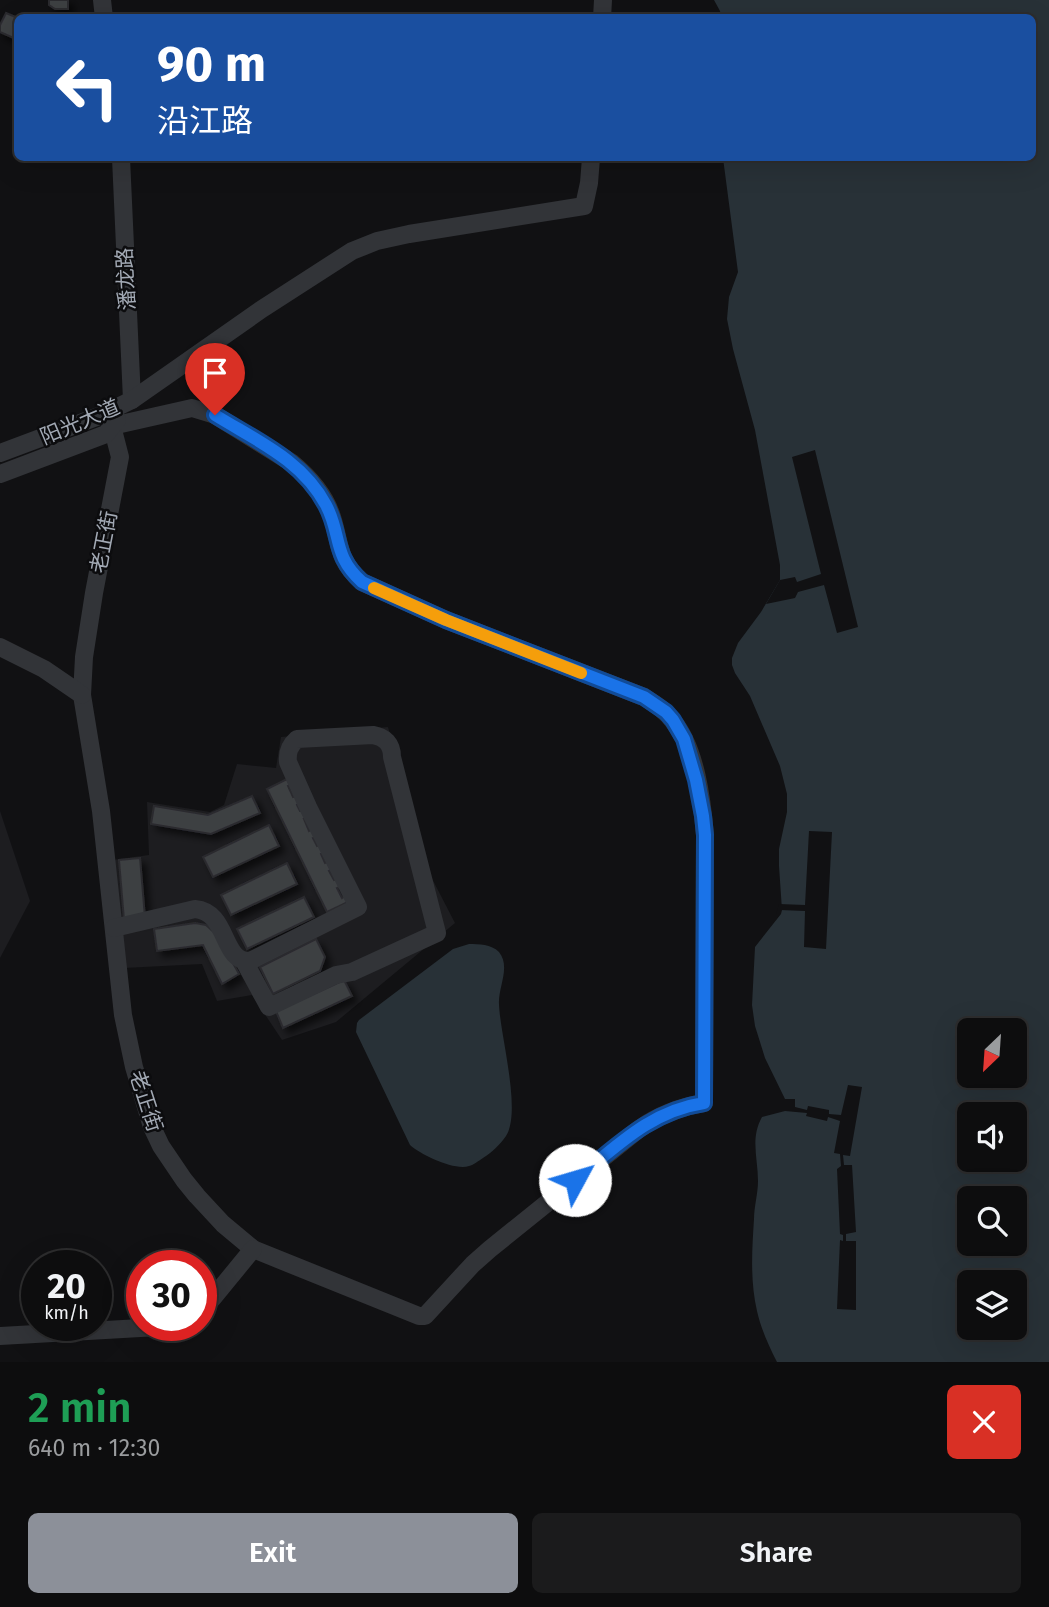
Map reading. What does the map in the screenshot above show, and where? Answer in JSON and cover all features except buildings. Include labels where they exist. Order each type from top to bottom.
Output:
[{"type":"street","name":"潘龙路","points":[[121,161],[132,400]]},
{"type":"street","points":[[132,400],[262,309],[352,251],[377,241],[409,234],[584,206],[591,161]]},
{"type":"street","name":"阳光大道","points":[[0,474],[106,434],[132,400]]},
{"type":"street","name":"阳光大道","points":[[0,453],[99,416],[132,400]]},
{"type":"street","name":"老正街","points":[[192,408],[215,415],[292,463],[310,480],[332,517],[344,560],[362,582],[446,620],[644,697],[673,720],[691,759],[704,826],[704,1103],[669,1111],[639,1129],[490,1249],[425,1315],[419,1316],[253,1249],[223,1224],[197,1196],[172,1163],[152,1128],[134,1067],[123,1015],[101,811],[82,695],[84,657],[92,606],[120,457],[112,426],[192,408]]},
{"type":"street","points":[[0,647],[44,669],[82,695]]},
{"type":"street","points":[[114,928],[200,909],[214,916],[236,958],[250,961],[358,907],[308,807],[288,762],[288,751],[297,739],[373,734],[384,738],[392,752],[437,933],[352,972],[336,975],[269,1007],[244,961]]},
{"type":"street","points":[[217,1293],[253,1249]]},
{"type":"street","points":[[0,1336],[126,1329]]},
{"type":"shaded area","points":[[714,0],[1049,0],[1049,1362],[777,1362],[765,1337],[753,1288],[754,1214],[758,1181],[756,1133],[762,1117],[785,1111],[785,1099],[765,1058],[752,1005],[755,947],[782,910],[779,849],[787,812],[787,794],[780,766],[750,696],[735,673],[732,658],[738,643],[780,580],[780,565],[755,430],[727,319],[729,297],[738,272],[723,161],[1036,161],[1036,14],[720,14]]},
{"type":"shaded area","points":[[388,727],[425,865],[455,923],[336,1022],[282,1040],[252,995],[217,1001],[202,964],[124,968],[112,860],[149,855],[147,802],[210,812],[224,805],[237,764],[276,768],[281,737]]},
{"type":"shaded area","points":[[0,811],[30,901],[0,958]]},
{"type":"shaded area","points":[[469,944],[492,947],[499,952],[504,964],[499,1004],[512,1109],[510,1124],[501,1143],[476,1163],[463,1167],[438,1161],[410,1145],[356,1032],[359,1020],[453,949]]},
{"type":"pier","points":[[815,450],[858,627],[837,633],[824,585],[798,592],[795,598],[766,604],[780,580],[795,577],[797,582],[821,574],[792,457]]},
{"type":"pier","points":[[809,831],[832,832],[826,949],[804,947],[805,911],[780,910],[780,914],[776,914],[779,904],[805,905]]},
{"type":"pier","points":[[848,1085],[862,1087],[850,1156],[843,1155],[844,1165],[852,1165],[856,1232],[846,1234],[846,1241],[856,1241],[856,1310],[837,1309],[840,1240],[843,1241],[843,1235],[840,1234],[837,1169],[841,1166],[840,1154],[834,1153],[840,1121],[828,1117],[827,1121],[806,1116],[807,1113],[785,1111],[785,1099],[795,1099],[795,1107],[807,1110],[808,1106],[829,1110],[829,1114],[841,1115]]},
{"type":"slow traffic","points":[[374,588],[446,620],[581,673]]},
{"type":"route","points":[[215,415],[292,463],[310,480],[332,517],[344,560],[362,582],[446,620],[644,697],[666,712],[684,739],[696,780],[705,835],[704,1103],[676,1109],[650,1121],[575,1180]]}]
